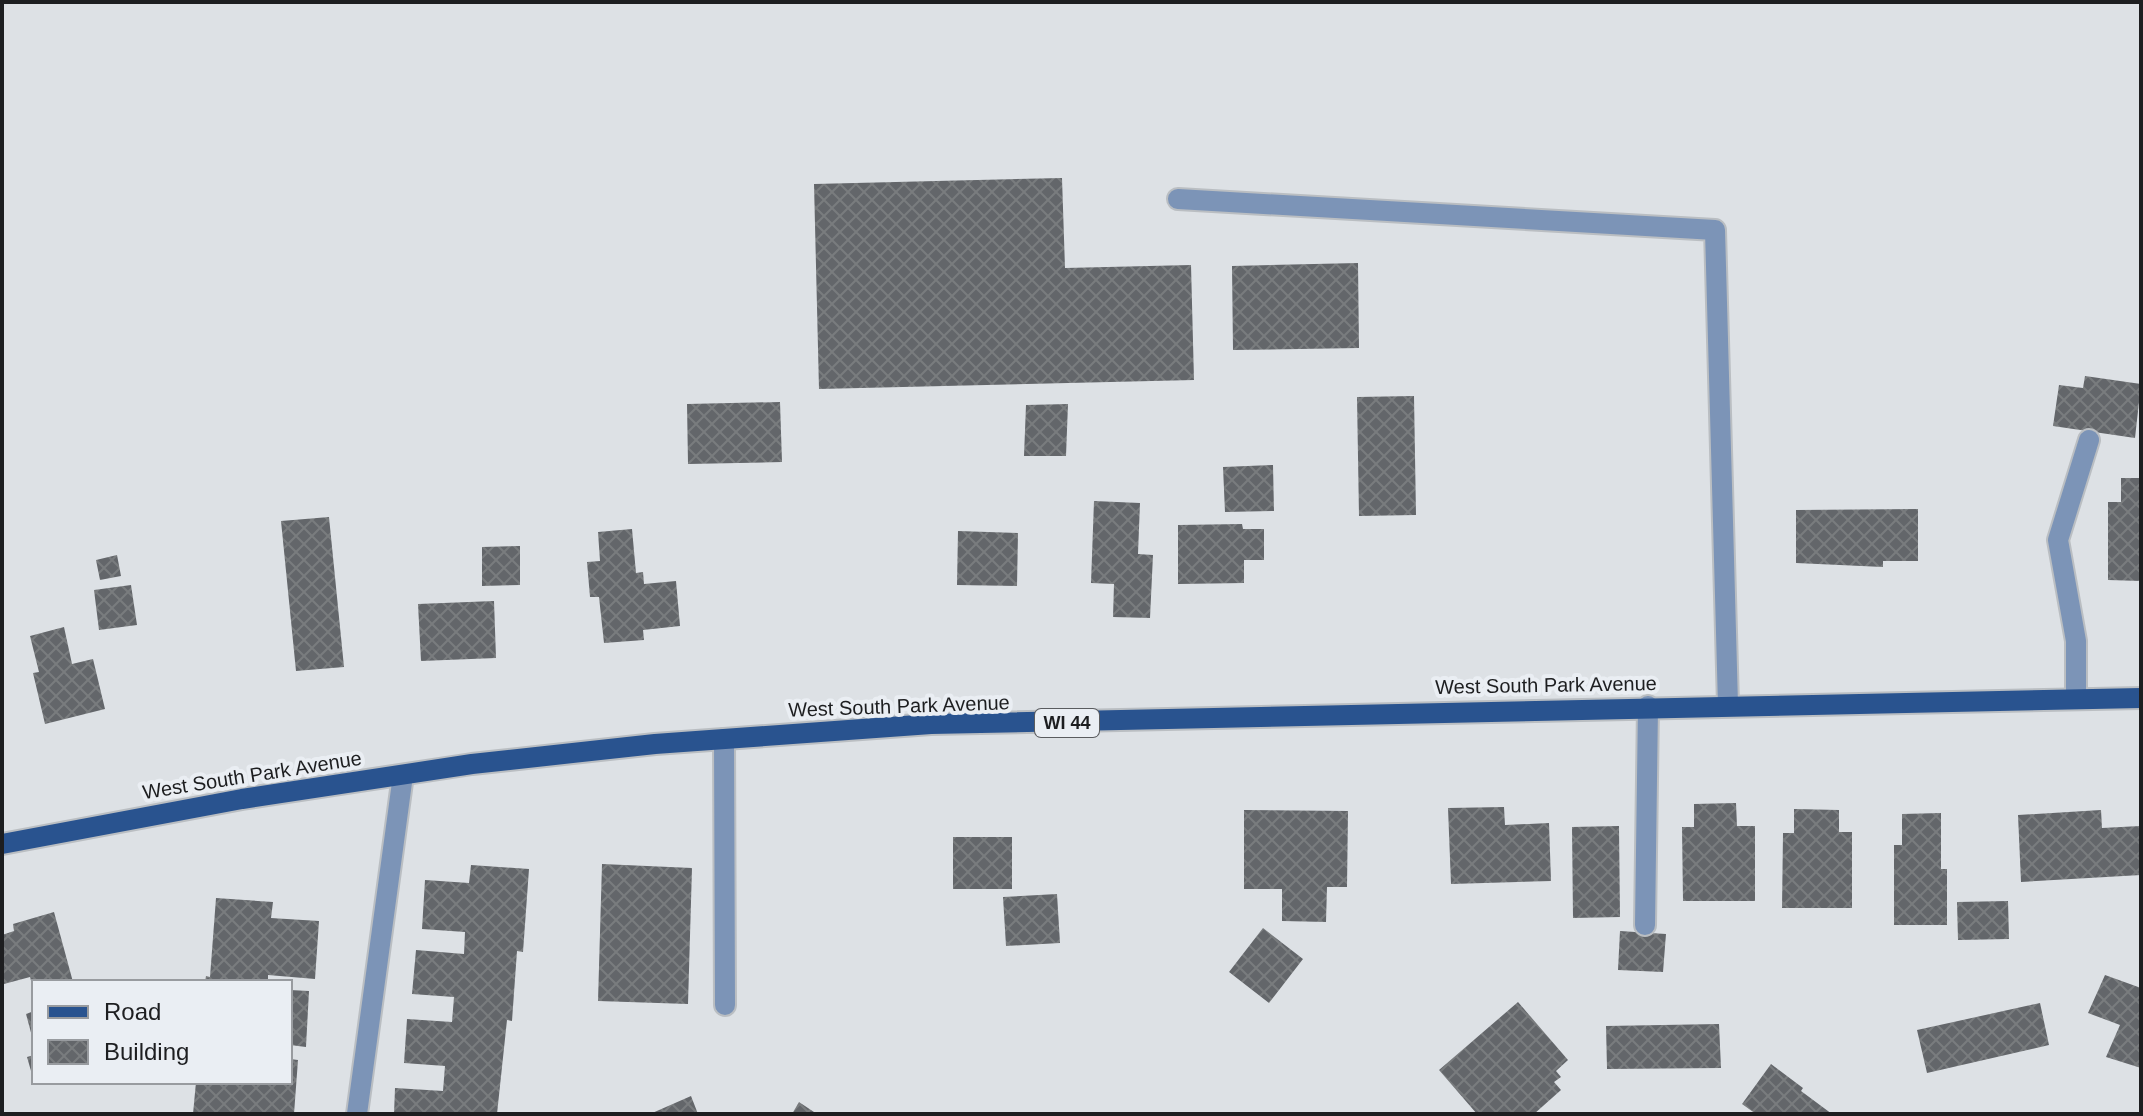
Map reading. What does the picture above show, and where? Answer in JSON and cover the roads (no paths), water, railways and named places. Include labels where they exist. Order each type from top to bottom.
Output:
[{"type":"main road","name":"West South Park Avenue","points":[[2,844],[82,827],[488,762],[724,739],[931,724],[1003,725],[1648,706],[2141,698]]},
{"type":"lane","points":[[1178,199],[1715,230],[1728,705]]},
{"type":"lane","points":[[2076,699],[2076,641],[2058,540],[2089,440]]},
{"type":"lane","points":[[1645,925],[1648,706]]},
{"type":"lane","points":[[724,739],[725,1005]]},
{"type":"lane","points":[[357,1114],[403,775]]}]
